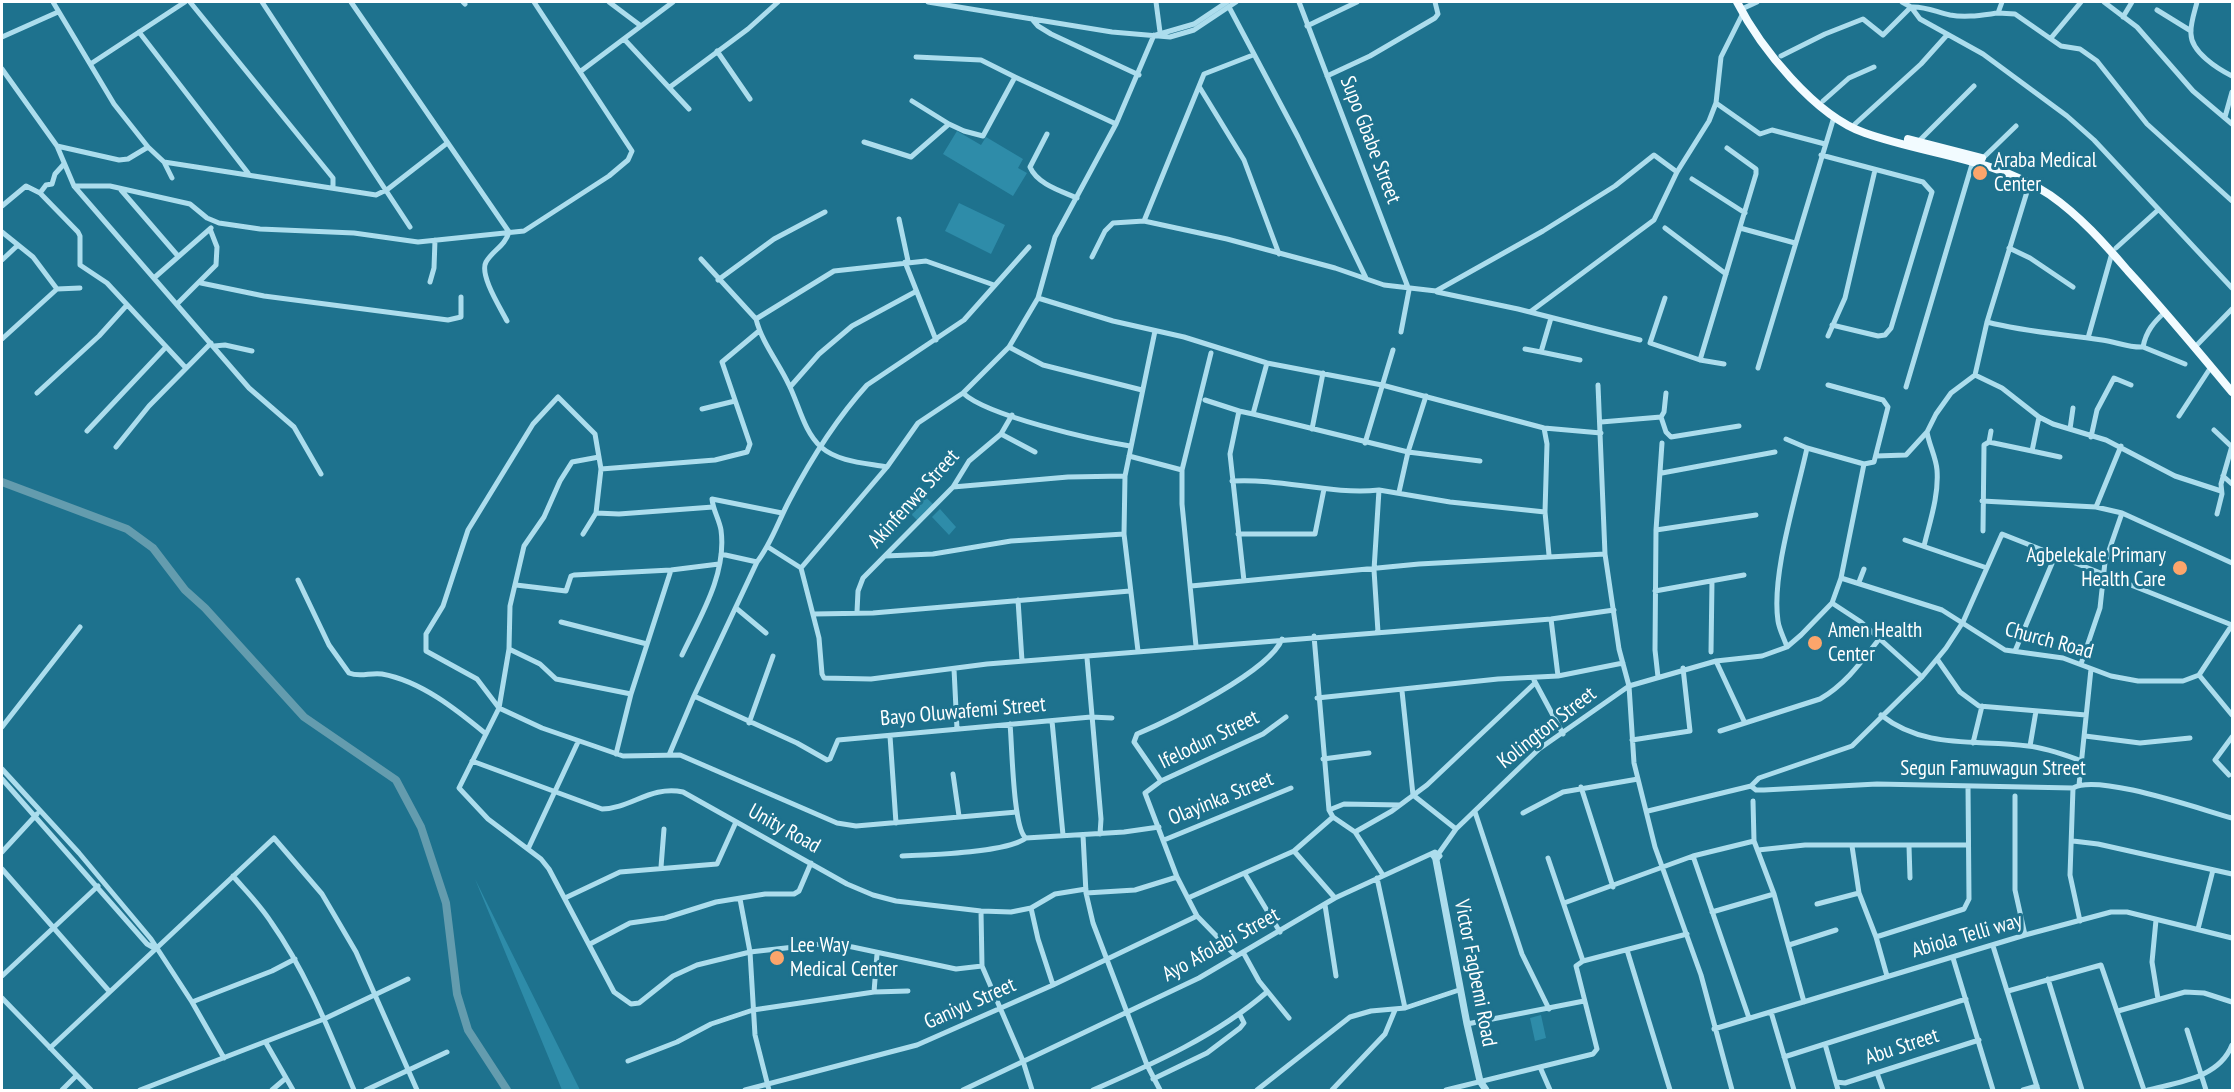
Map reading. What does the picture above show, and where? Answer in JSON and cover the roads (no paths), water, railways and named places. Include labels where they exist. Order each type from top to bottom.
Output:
[{"type":"main road","points":[[1741,6],[1781,56],[1823,101],[1855,124],[1973,161],[2030,182],[2082,220],[2114,250],[2165,312],[2232,384]]},
{"type":"main road","points":[[1741,6],[1782,66],[1834,117],[1863,132],[1983,158],[2019,172],[2051,190],[2080,212],[2197,346],[2232,392]]},
{"type":"street","points":[[53,2],[92,63],[114,104],[148,147],[164,162],[172,178]]},
{"type":"street","points":[[92,63],[185,2]]},
{"type":"street","points":[[190,2],[333,178],[333,186]]},
{"type":"street","points":[[262,2],[388,189],[410,227]]},
{"type":"street","points":[[351,2],[446,144],[509,232],[507,241],[484,268],[493,294],[507,321]]},
{"type":"street","points":[[74,186],[97,185],[190,204],[207,218],[219,223],[260,229],[354,233],[418,242],[524,231],[609,176],[630,156],[632,148],[534,2]]},
{"type":"street","points":[[609,2],[641,26]]},
{"type":"street","points":[[581,71],[674,2]]},
{"type":"street","points":[[670,87],[748,29],[778,2]]},
{"type":"street","points":[[928,2],[1112,32],[1157,34],[1170,37],[1194,30],[1228,4]]},
{"type":"street","points":[[801,568],[887,467],[918,423],[963,393],[1009,347],[1038,298],[1055,237],[1116,124],[1157,34],[1156,2]]},
{"type":"street","points":[[1157,34],[1194,24],[1218,4],[1236,2]]},
{"type":"street","name":"Supo Gbabe Street","points":[[1299,2],[1409,290]]},
{"type":"street","points":[[1307,26],[1357,2]]},
{"type":"street","points":[[1328,76],[1370,56],[1435,18],[1438,14],[1435,2]]},
{"type":"street","points":[[1530,312],[1654,220],[1677,172],[1703,133],[1716,104],[1722,57],[1741,6],[1757,2]]},
{"type":"street","points":[[1902,2],[1911,7],[1964,17],[1998,13],[2015,14],[2061,46],[2080,49],[2097,61],[2147,124],[2232,201]]},
{"type":"street","points":[[1998,13],[2002,2]]},
{"type":"street","points":[[2051,38],[2081,2]]},
{"type":"street","points":[[2104,2],[2143,34],[2205,103],[2232,124]]},
{"type":"street","points":[[2123,17],[2132,2]]},
{"type":"street","points":[[2197,2],[2191,31],[2192,40],[2206,60],[2232,76]]},
{"type":"street","points":[[1228,4],[1252,55],[1298,137],[1366,279]]},
{"type":"street","points":[[1911,7],[1920,20],[1983,54],[2067,116],[2094,140],[2232,288]]},
{"type":"street","points":[[1781,56],[1863,19],[1884,34],[1911,7]]},
{"type":"street","points":[[2157,10],[2191,31]]},
{"type":"street","points":[[2,37],[58,12]]},
{"type":"street","points":[[1032,19],[1051,34],[1139,75]]},
{"type":"street","points":[[139,32],[248,173]]},
{"type":"street","points":[[1855,124],[1921,63],[1947,35]]},
{"type":"street","points":[[624,39],[689,109]]},
{"type":"street","points":[[717,51],[750,99]]},
{"type":"street","points":[[1144,221],[1204,74],[1252,55]]},
{"type":"street","points":[[916,57],[981,60],[1116,124]]},
{"type":"street","points":[[1823,101],[1849,78],[1874,67]]},
{"type":"street","points":[[2,69],[57,146],[74,186],[178,303],[249,388],[294,427],[321,474]]},
{"type":"street","points":[[912,101],[964,131],[983,136],[1015,78]]},
{"type":"street","points":[[1918,144],[1974,86]]},
{"type":"street","points":[[1200,88],[1244,160],[1279,254]]},
{"type":"street","points":[[2225,117],[2232,92]]},
{"type":"street","points":[[1716,104],[1760,134],[1772,129],[1825,144]]},
{"type":"street","points":[[1758,368],[1834,117]]},
{"type":"street","points":[[864,142],[911,157],[950,124]]},
{"type":"street","points":[[1983,158],[2016,126]]},
{"type":"street","points":[[1047,134],[1030,166],[1032,171],[1046,184],[1077,198]]},
{"type":"street","points":[[164,162],[333,186],[376,195],[388,189],[446,144]]},
{"type":"street","points":[[57,146],[119,160],[128,159],[148,147]]},
{"type":"street","points":[[1700,360],[1745,213],[1756,169],[1727,148]]},
{"type":"street","points":[[1436,291],[1543,231],[1615,186],[1654,155],[1677,172]]},
{"type":"street","points":[[1821,155],[1930,187],[1932,192],[1891,328],[1885,335],[1878,336],[1832,325]]},
{"type":"street","points":[[1906,387],[1973,161]]},
{"type":"street","points":[[40,193],[46,185],[52,184],[64,164]]},
{"type":"street","points":[[1828,336],[1845,298],[1875,170]]},
{"type":"street","points":[[1692,178],[1745,213]]},
{"type":"street","points":[[1876,456],[1906,455],[1927,432],[1945,400],[1974,375],[1987,322],[2030,182]]},
{"type":"street","points":[[2,206],[26,186],[40,193],[78,232],[80,265],[107,283],[185,367]]},
{"type":"street","points":[[120,189],[178,256]]},
{"type":"street","points":[[2088,338],[2114,250],[2158,210]]},
{"type":"street","points":[[718,280],[768,243],[825,212]]},
{"type":"street","points":[[899,219],[906,262],[915,292],[936,340]]},
{"type":"street","points":[[1092,257],[1105,231],[1113,223],[1144,221],[1174,226],[1409,290],[1436,291],[1640,340]]},
{"type":"street","points":[[154,278],[219,223]]},
{"type":"street","points":[[1665,228],[1726,274]]},
{"type":"street","points":[[1740,228],[1795,243]]},
{"type":"street","points":[[178,303],[201,283],[218,259],[217,247],[210,229]]},
{"type":"street","points":[[2,232],[33,258],[57,289]]},
{"type":"street","points":[[430,282],[435,268],[435,240]]},
{"type":"street","points":[[2,260],[18,245]]},
{"type":"street","points":[[669,755],[694,696],[757,562],[768,548],[782,513],[805,471],[854,400],[867,385],[964,320],[1029,247]]},
{"type":"street","points":[[2009,248],[2030,258],[2073,287]]},
{"type":"street","points":[[701,259],[756,319],[759,331],[790,387],[808,430],[821,448],[856,462],[887,467]]},
{"type":"street","points":[[756,319],[834,271],[881,268],[906,262],[934,263],[994,285]]},
{"type":"street","points":[[201,283],[264,296],[448,320],[461,317],[461,297]]},
{"type":"street","points":[[2,339],[57,289],[80,288]]},
{"type":"street","points":[[1401,332],[1409,290]]},
{"type":"street","points":[[790,387],[819,354],[852,326],[915,292]]},
{"type":"street","points":[[1038,298],[1184,337],[1267,363],[1382,384],[1544,428],[1601,433]]},
{"type":"street","points":[[1665,298],[1650,343],[1700,360],[1724,364]]},
{"type":"street","points":[[37,393],[99,336],[127,305]]},
{"type":"street","points":[[2197,346],[2232,310]]},
{"type":"street","points":[[2143,346],[2145,337],[2153,324],[2165,312]]},
{"type":"street","points":[[1541,352],[1551,318]]},
{"type":"street","points":[[1987,322],[2017,330],[2088,338],[2131,347],[2143,346],[2185,364]]},
{"type":"street","points":[[600,469],[715,460],[747,452],[750,444],[722,362],[759,331]]},
{"type":"street","points":[[1138,651],[1125,534],[1125,476],[1155,331]]},
{"type":"street","points":[[116,447],[185,367],[212,344],[252,351]]},
{"type":"street","points":[[87,431],[166,347]]},
{"type":"street","points":[[1009,347],[1043,365],[1142,390]]},
{"type":"street","points":[[1525,349],[1541,352],[1546,356],[1580,360]]},
{"type":"street","points":[[1365,443],[1393,350]]},
{"type":"street","points":[[1196,646],[1182,504],[1182,470],[1211,353]]},
{"type":"street","points":[[1253,414],[1267,363]]},
{"type":"street","points":[[2179,416],[2211,367]]},
{"type":"street","points":[[1312,429],[1323,373]]},
{"type":"street","points":[[1974,375],[2002,388],[2040,417],[2121,446],[2175,476],[2221,491]]},
{"type":"street","points":[[2091,437],[2097,410],[2114,378],[2131,385]]},
{"type":"street","points":[[1598,385],[1605,554],[1629,686],[1632,741],[1638,779],[1648,811],[1655,847],[1701,975],[1732,1090]]},
{"type":"street","points":[[1786,439],[1807,448],[1864,464],[1872,464],[1876,456],[1887,403],[1827,385]]},
{"type":"street","points":[[963,393],[981,405],[1012,415],[1096,440],[1130,446]]},
{"type":"street","points":[[1666,393],[1661,417],[1666,432],[1671,437],[1739,426]]},
{"type":"street","points":[[1399,492],[1408,452],[1426,396]]},
{"type":"street","points":[[584,534],[596,513],[600,469],[595,434],[558,397],[533,424],[468,530],[443,606],[426,634],[426,651],[477,679],[499,708],[578,742],[616,754],[635,757],[680,755],[837,823],[856,826],[1017,812]]},
{"type":"street","points":[[702,409],[735,400]]},
{"type":"street","points":[[1205,400],[1365,443],[1408,452],[1480,461]]},
{"type":"street","points":[[2070,429],[2073,408]]},
{"type":"street","points":[[1239,411],[1230,454],[1244,581]]},
{"type":"street","name":"Akinfenwa Street","points":[[857,612],[860,583],[953,487],[969,461],[1000,434],[1012,415]]},
{"type":"street","points":[[1601,422],[1661,417]]},
{"type":"street","points":[[2032,451],[2040,417]]},
{"type":"street","points":[[1544,428],[1547,444],[1545,512],[1549,555]]},
{"type":"street","points":[[2214,430],[2232,447],[2223,476],[2217,514]]},
{"type":"street","points":[[1989,442],[1991,431]]},
{"type":"street","points":[[1924,546],[1935,504],[1937,478],[1927,432]]},
{"type":"street","points":[[1000,434],[1035,452]]},
{"type":"street","points":[[1983,531],[1984,445],[1989,442],[2060,457]]},
{"type":"street","points":[[1658,677],[1655,591],[1656,530],[1662,473],[1662,443]]},
{"type":"street","points":[[2096,507],[2121,446]]},
{"type":"street","points":[[1807,448],[1783,553],[1778,598],[1778,620],[1786,647],[1832,603],[1841,578],[1864,464]]},
{"type":"street","points":[[1662,473],[1775,452]]},
{"type":"street","points":[[1129,456],[1182,470]]},
{"type":"street","points":[[599,457],[572,462],[560,481],[544,517],[524,546],[510,606],[509,649],[499,708],[459,788],[489,819],[528,849],[549,869],[614,992],[631,1004],[639,1003],[673,976],[697,965],[750,952],[832,944],[956,969],[982,966]]},
{"type":"street","points":[[953,487],[1068,477],[1125,476]]},
{"type":"street","points":[[2223,476],[2232,484]]},
{"type":"street","points":[[1232,481],[1263,479],[1355,492],[1380,490],[1450,502],[1545,512]]},
{"type":"street","points":[[1238,534],[1315,534],[1324,489]]},
{"type":"street","points":[[1378,632],[1374,570],[1380,490]]},
{"type":"street","points":[[682,655],[712,592],[721,554],[721,530],[713,507],[713,498],[782,513]]},
{"type":"street","points":[[1982,501],[2096,507],[2122,513],[2232,563]]},
{"type":"street","points":[[596,513],[619,514],[713,507]]},
{"type":"street","points":[[2081,664],[2100,608],[2105,562],[2122,513]]},
{"type":"street","points":[[1656,530],[1756,515]]},
{"type":"street","points":[[885,556],[933,554],[1011,541],[1125,534]]},
{"type":"street","points":[[1648,811],[1751,786],[1759,778],[1852,746],[1922,677],[1937,659],[1963,622],[2002,534],[2232,625],[2199,675],[2232,716]]},
{"type":"street","points":[[1905,540],[1987,568]]},
{"type":"street","points":[[768,548],[801,568],[814,614],[824,678],[871,679],[1023,661],[1087,658],[1138,651],[1314,636],[1551,619],[1614,610]]},
{"type":"street","points":[[721,554],[757,562]]},
{"type":"street","points":[[1191,586],[1549,555],[1605,554]]},
{"type":"street","points":[[2015,651],[2056,554]]},
{"type":"street","points":[[516,585],[566,591],[571,576],[574,575],[671,570],[719,564]]},
{"type":"street","points":[[1859,582],[1864,569]]},
{"type":"street","points":[[616,754],[631,694],[671,570]]},
{"type":"street","points":[[1655,591],[1744,575]]},
{"type":"street","name":"Church Road","points":[[1841,578],[1942,610],[1999,647],[2062,658],[2116,677],[2149,682],[2189,680],[2199,675]]},
{"type":"street","points":[[298,580],[329,645],[349,673],[366,676],[381,674],[437,697],[451,704],[486,734]]},
{"type":"street","points":[[1711,652],[1712,581]]},
{"type":"street","points":[[814,614],[873,613],[1130,591]]},
{"type":"street","points":[[1018,600],[1023,661]]},
{"type":"street","points":[[1832,603],[1880,638],[1922,677]]},
{"type":"street","points":[[736,608],[766,633]]},
{"type":"street","points":[[1551,619],[1558,676]]},
{"type":"street","points":[[561,622],[647,644]]},
{"type":"street","points":[[2,727],[4,719],[80,627]]},
{"type":"street","points":[[1314,636],[1317,698],[1329,810],[1333,817],[1355,832],[1383,875]]},
{"type":"street","points":[[1720,730],[1820,699],[1832,692],[1852,673],[1880,638]]},
{"type":"street","points":[[1161,781],[1134,742],[1137,734],[1226,688],[1276,649],[1282,639]]},
{"type":"street","name":"Kolington Street","points":[[1435,856],[1456,829],[1539,749],[1629,686],[1683,668],[1716,661],[1762,656],[1786,647]]},
{"type":"street","points":[[509,649],[540,664],[556,679],[631,694]]},
{"type":"street","points":[[694,696],[748,723],[773,656]]},
{"type":"street","points":[[1087,658],[1101,819],[1100,834]]},
{"type":"street","points":[[1937,659],[1960,692],[1972,702],[1982,706],[2086,715]]},
{"type":"street","points":[[1716,661],[1744,721]]},
{"type":"street","points":[[1317,698],[1498,679],[1535,680],[1623,663]]},
{"type":"street","points":[[1632,741],[1690,730],[1683,668]]},
{"type":"street","points":[[954,669],[957,729]]},
{"type":"street","points":[[2080,921],[2070,875],[2076,787],[2082,761],[2091,669]]},
{"type":"street","points":[[1535,680],[1563,734]]},
{"type":"street","points":[[1355,832],[1413,795],[1535,680]]},
{"type":"street","points":[[1402,690],[1413,795],[1456,829]]},
{"type":"street","points":[[1973,743],[1982,706]]},
{"type":"street","points":[[2030,746],[2036,711]]},
{"type":"street","points":[[1881,715],[1906,731],[1928,739],[2030,746],[2082,761]]},
{"type":"street","name":"Bayo Oluwafemi Street","points":[[748,723],[830,759],[834,744],[838,740],[1091,717],[1112,718]]},
{"type":"street","name":"Ifelodun Street","points":[[1159,827],[1145,793],[1161,781],[1263,734],[1286,717]]},
{"type":"street","points":[[1052,721],[1062,835]]},
{"type":"street","points":[[1010,724],[1017,812],[1020,832],[1026,838]]},
{"type":"street","points":[[890,735],[896,822]]},
{"type":"street","points":[[2085,736],[2140,743],[2190,738]]},
{"type":"street","points":[[2229,775],[2215,760],[2232,737]]},
{"type":"street","points":[[528,849],[578,742]]},
{"type":"street","points":[[1323,759],[1369,753]]},
{"type":"street","name":"Unity Road","points":[[472,761],[602,809],[614,809],[648,794],[676,791],[701,801],[873,895],[981,911],[1011,912],[1031,908],[1055,894],[1135,890],[1177,877]]},
{"type":"street","points":[[2,769],[152,939],[154,948],[192,1002],[224,1058]]},
{"type":"street","points":[[953,774],[959,816]]},
{"type":"street","points":[[2,779],[147,944],[154,948]]},
{"type":"street","points":[[1523,813],[1563,792],[1581,787],[1638,779]]},
{"type":"street","name":"Segun Famuwagun Street","points":[[1751,786],[1756,790],[1877,784],[2076,787],[2138,791],[2232,818]]},
{"type":"street","points":[[1876,937],[1964,909],[1969,899],[1968,786]]},
{"type":"street","points":[[1581,787],[1613,887]]},
{"type":"street","name":"Olayinka Street","points":[[1164,840],[1291,788]]},
{"type":"street","points":[[2015,796],[2015,890],[2025,935]]},
{"type":"street","points":[[1753,801],[1754,842],[1774,894],[1804,1002]]},
{"type":"street","points":[[1329,810],[1344,804],[1400,805]]},
{"type":"street","points":[[2,852],[40,810]]},
{"type":"street","points":[[1475,812],[1522,954],[1549,1009]]},
{"type":"street","points":[[1188,898],[1294,851],[1333,817]]},
{"type":"street","points":[[565,898],[611,875],[661,867],[717,864],[736,822]]},
{"type":"street","points":[[902,856],[996,847],[1017,843],[1026,838],[1100,834],[1159,827],[1177,877],[1197,916],[1236,956]]},
{"type":"street","points":[[661,867],[664,830]]},
{"type":"street","points":[[1083,835],[1086,891],[1093,923],[1126,1013],[1153,1079],[1160,1090]]},
{"type":"street","points":[[50,1048],[271,839],[278,839],[322,894],[356,952],[417,1090]]},
{"type":"street","points":[[2073,841],[2098,844],[2232,874]]},
{"type":"street","points":[[1564,903],[1693,856],[1754,842]]},
{"type":"street","points":[[1758,850],[1804,845],[1968,845]]},
{"type":"street","points":[[1852,846],[1859,893],[1876,937],[1887,976]]},
{"type":"street","points":[[1909,846],[1910,878]]},
{"type":"street","points":[[1294,851],[1335,898]]},
{"type":"street","name":"Ayo Afolabi Street","points":[[963,1090],[1199,978],[1335,898],[1383,875],[1435,856]]},
{"type":"street","name":"Victor Fagbemi Road","points":[[1435,856],[1459,990],[1480,1081],[1486,1090]]},
{"type":"street","points":[[1693,856],[1749,1018]]},
{"type":"street","points":[[1548,858],[1583,961]]},
{"type":"street","points":[[590,944],[630,923],[665,918],[716,902],[765,894],[797,893],[811,863]]},
{"type":"street","points":[[2,868],[109,991]]},
{"type":"street","points":[[2198,929],[2213,870]]},
{"type":"street","points":[[1245,874],[1280,932]]},
{"type":"street","points":[[233,876],[270,920],[295,959],[324,1019],[354,1090]]},
{"type":"street","points":[[1377,878],[1405,1008]]},
{"type":"street","points":[[2,976],[98,886]]},
{"type":"street","points":[[1817,904],[1859,893]]},
{"type":"street","points":[[1712,912],[1774,894]]},
{"type":"street","points":[[740,899],[750,952],[755,1035],[769,1088]]},
{"type":"street","points":[[1325,905],[1336,976]]},
{"type":"street","points":[[1031,908],[1053,985]]},
{"type":"street","points":[[981,911],[982,966],[1023,1061],[1032,1090]]},
{"type":"street","name":"Abiola Telli way","points":[[1714,1029],[2025,935],[2120,911],[2232,938]]},
{"type":"street","name":"Ganiyu Street","points":[[745,1090],[769,1088],[917,1045],[1053,985],[1197,916]]},
{"type":"street","points":[[2156,920],[2152,963],[2158,999]]},
{"type":"street","points":[[1789,945],[1836,930]]},
{"type":"street","points":[[1446,1090],[1596,1052],[1597,1048],[1575,969],[1583,961],[1687,934]]},
{"type":"street","points":[[1993,946],[2037,1088],[2023,1090]]},
{"type":"street","points":[[1627,950],[1670,1090]]},
{"type":"street","points":[[1243,952],[1267,992],[1290,1018]]},
{"type":"street","points":[[874,992],[877,954]]},
{"type":"street","points":[[1953,958],[1993,1090]]},
{"type":"street","points":[[192,1002],[273,971],[295,959]]},
{"type":"street","points":[[2008,991],[2101,965],[2146,1090],[2201,1076],[2224,1062],[2232,1045]]},
{"type":"street","points":[[140,1090],[324,1019],[408,979]]},
{"type":"street","points":[[2048,979],[2082,1090]]},
{"type":"street","points":[[1257,1090],[1350,1017],[1371,1011],[1405,1008],[1459,990]]},
{"type":"street","points":[[628,1060],[677,1042],[711,1024],[753,1010],[874,992],[908,991]]},
{"type":"street","points":[[1093,1090],[1188,1046],[1240,1015],[1267,992]]},
{"type":"street","points":[[2118,1011],[2158,999],[2195,992],[2232,1002]]},
{"type":"street","points":[[2,998],[91,1090]]},
{"type":"street","points":[[1784,1057],[1965,999]]},
{"type":"street","points":[[1467,1024],[1584,1001]]},
{"type":"street","points":[[1332,1090],[1385,1034],[1395,1010]]},
{"type":"street","points":[[1771,1012],[1794,1090]]},
{"type":"street","points":[[1153,1079],[1207,1053],[1240,1028],[1244,1023],[1240,1015]]},
{"type":"street","points":[[2187,1030],[2206,1090]]},
{"type":"street","name":"Abu Street","points":[[1836,1082],[1839,1084],[1877,1073],[1979,1040]]},
{"type":"street","points":[[266,1043],[293,1090]]},
{"type":"street","points":[[1825,1044],[1838,1090]]},
{"type":"street","points":[[366,1090],[447,1052]]},
{"type":"street","points":[[1540,1067],[1550,1090]]},
{"type":"street","points":[[1877,1073],[1883,1090]]},
{"type":"street","points":[[62,1090],[76,1076]]},
{"type":"street","points":[[272,1090],[286,1078]]},
{"type":"street","points":[[1110,1083],[1113,1090]]},
{"type":"waterway","points":[[2,482],[127,529],[153,548],[185,590],[205,608],[304,717],[396,780],[421,827],[446,903],[457,994],[468,1030],[507,1090]]},
{"type":"place","name":"Araba Medical Center","points":[[1980,173]]},
{"type":"place","name":"Agbelekale Primary Health Care","points":[[2180,568]]},
{"type":"place","name":"Amen Health Center","points":[[1815,643]]},
{"type":"place","name":"Lee Way Medical Center","points":[[777,958]]}]
